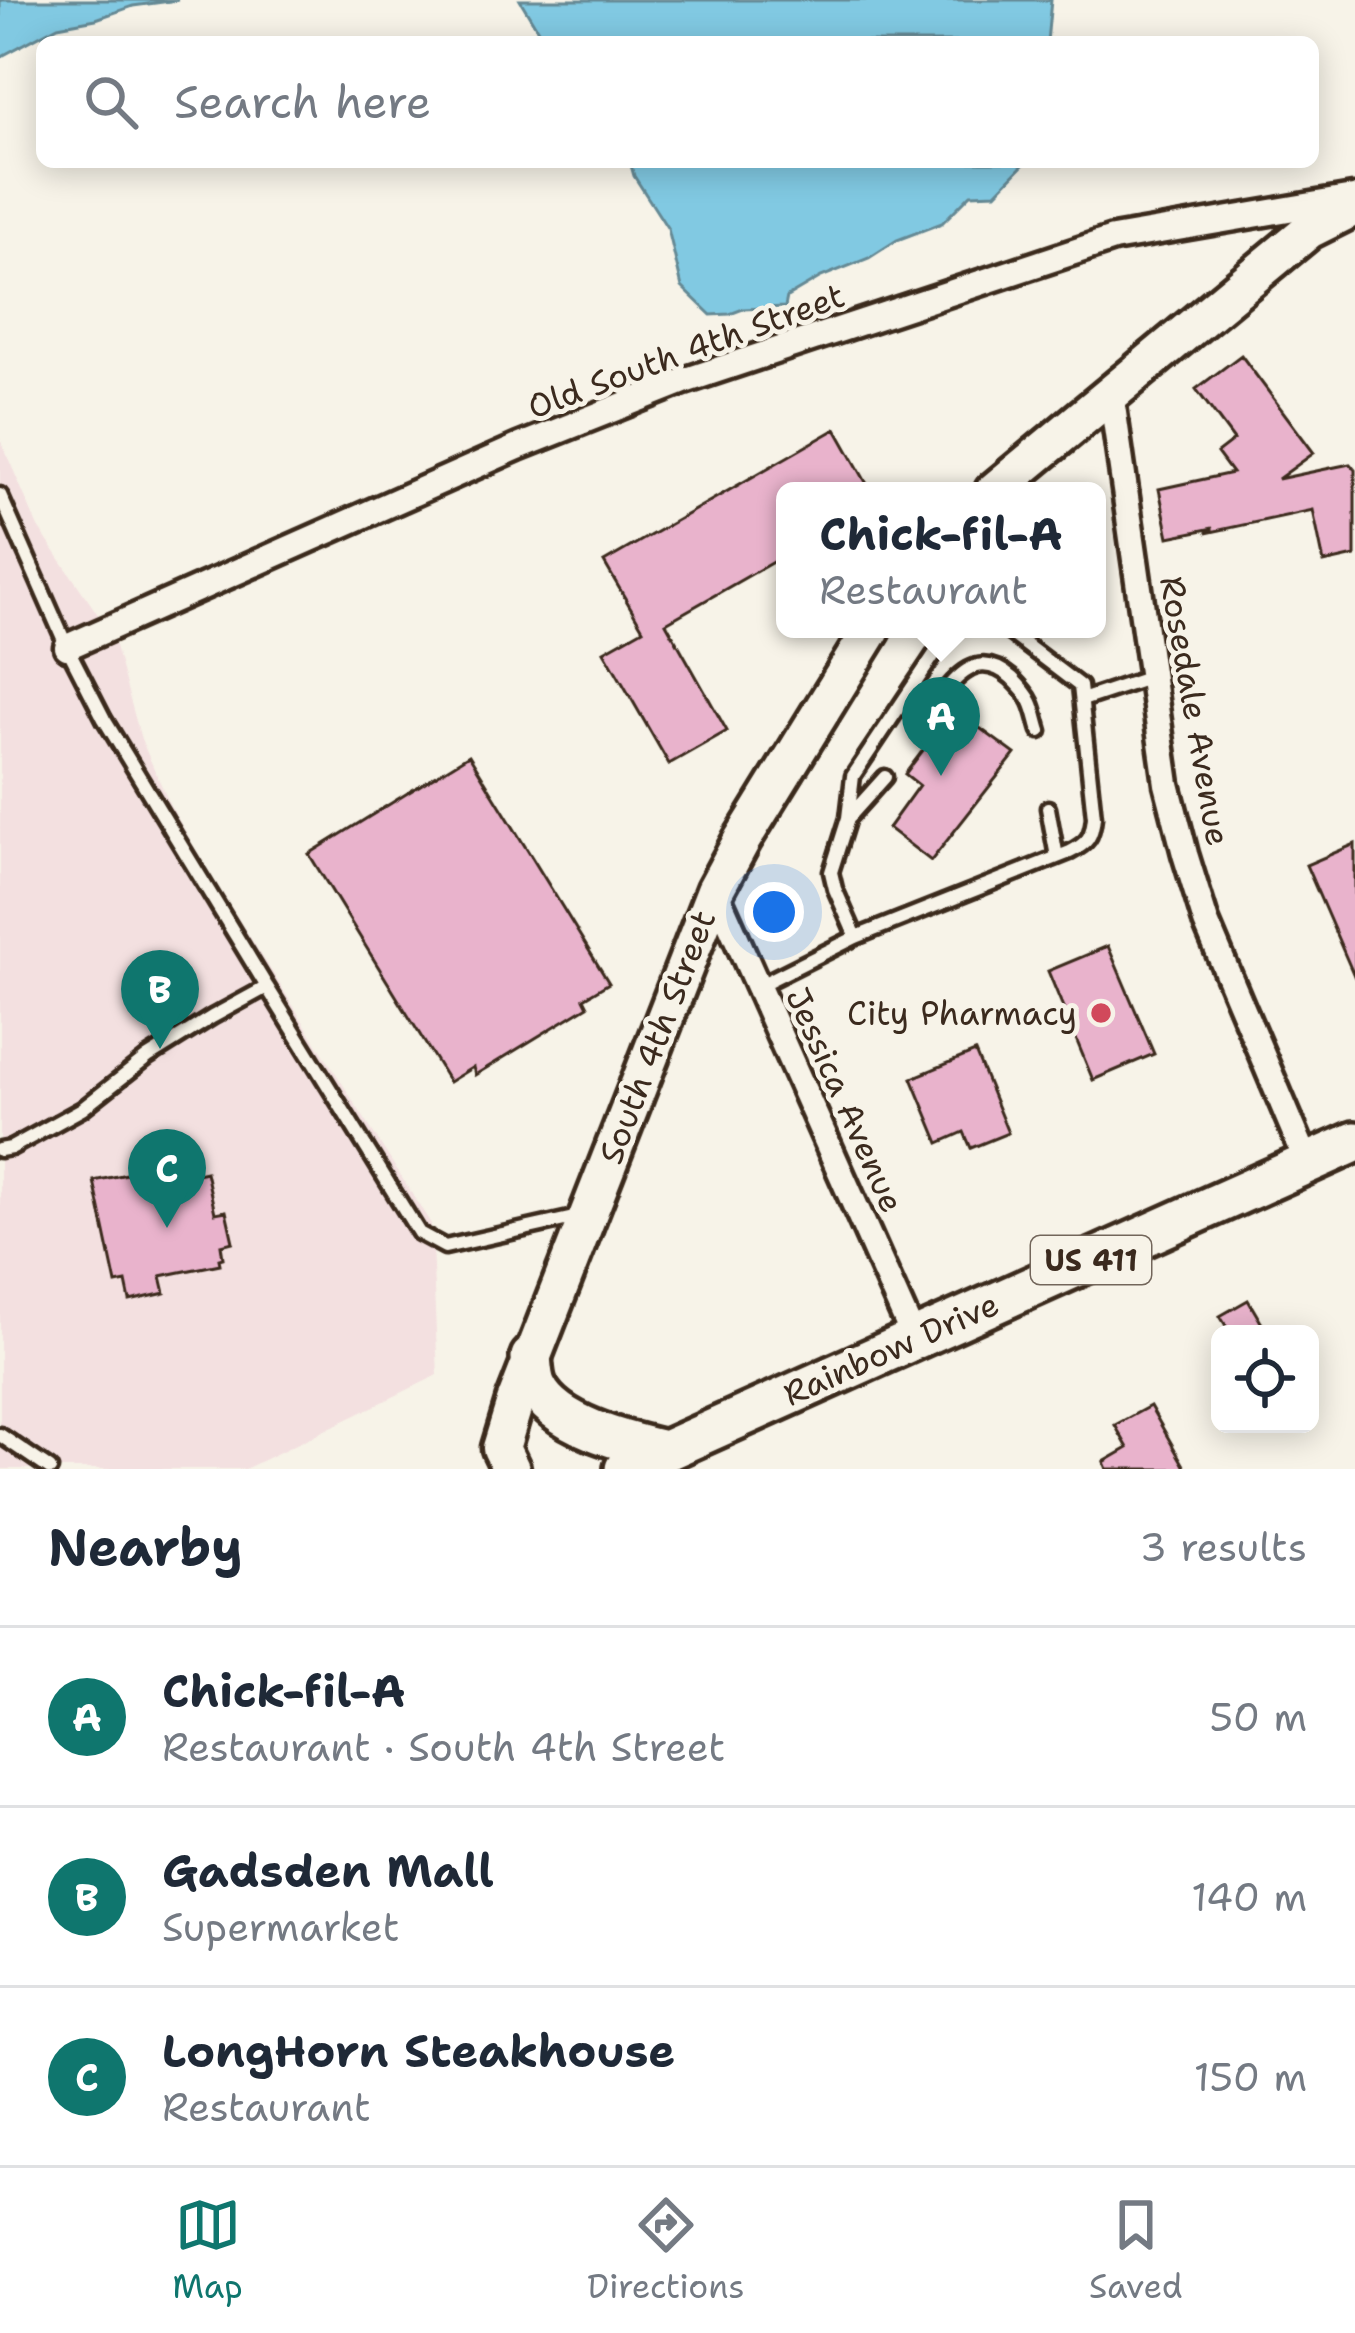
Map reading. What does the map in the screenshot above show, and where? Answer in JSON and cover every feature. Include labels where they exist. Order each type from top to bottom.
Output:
[{"type":"main road","name":"Rainbow Drive","points":[[625,1469],[1355,1142]]},
{"type":"main road","points":[[532,1357],[533,1382],[560,1412],[590,1429],[664,1451]]},
{"type":"street","name":"Old South 4th Street","points":[[67,647],[518,447],[684,380],[1113,239],[1355,197]]},
{"type":"street","points":[[1005,482],[1309,230],[1355,207]]},
{"type":"street","name":"Rosedale Avenue","points":[[1111,392],[1167,784],[1206,922],[1308,1164]]},
{"type":"street","name":"South 4th Street","points":[[511,1469],[502,1448],[532,1357],[715,890],[866,638]]},
{"type":"street","name":"Jessica Avenue","points":[[715,890],[914,1338]]},
{"type":"lane","points":[[0,495],[104,719],[419,1233],[445,1247],[587,1215]]},
{"type":"lane","points":[[856,937],[831,872],[848,818],[853,776],[943,638]]},
{"type":"lane","points":[[758,986],[856,937],[1084,845],[1092,835],[1081,686],[1017,638]]},
{"type":"lane","points":[[945,692],[970,668],[988,665],[1003,671],[1030,700],[1040,731]]},
{"type":"lane","points":[[1082,700],[1152,677]]},
{"type":"lane","points":[[848,818],[885,777]]},
{"type":"lane","points":[[1048,808],[1057,857]]},
{"type":"lane","points":[[0,1150],[82,1109],[148,1057],[267,987]]},
{"type":"lane","points":[[0,1435],[50,1469]]},
{"type":"shaded area","points":[[0,439],[38,527],[112,635],[141,739],[170,805],[431,1224],[438,1375],[245,1469],[0,1469]]},
{"type":"water","points":[[0,0],[178,0],[133,6],[58,26],[0,57]]},
{"type":"water","points":[[520,0],[1051,0],[1048,36],[539,36]]},
{"type":"water","points":[[632,168],[1020,168],[996,193],[971,194],[942,223],[821,277],[787,297],[785,307],[711,315],[682,287],[668,229]]},
{"type":"building","points":[[1241,355],[1314,453],[1278,479],[1350,464],[1355,470],[1355,556],[1324,563],[1313,510],[1169,537],[1159,489],[1232,473],[1217,453],[1234,440],[1196,389]]},
{"type":"building","points":[[836,429],[866,482],[776,482],[776,560],[666,623],[727,731],[669,764],[604,651],[643,629],[604,562]]},
{"type":"building","points":[[954,709],[1015,754],[931,861],[888,828],[919,785],[905,774]]},
{"type":"building","points":[[469,755],[609,983],[584,998],[588,1006],[475,1075],[473,1067],[449,1082],[309,854]]},
{"type":"building","points":[[1355,844],[1355,978],[1306,865]]},
{"type":"building","name":"City Pharmacy","points":[[1108,946],[1154,1054],[1093,1080],[1048,971]]},
{"type":"building","points":[[975,1052],[1008,1133],[971,1148],[964,1132],[939,1143],[912,1078]]},
{"type":"building","points":[[155,1168],[157,1175],[178,1170],[179,1178],[206,1172],[215,1213],[226,1211],[233,1242],[221,1245],[220,1264],[161,1276],[165,1293],[130,1301],[126,1282],[116,1284],[94,1181]]},
{"type":"building","points":[[1248,1300],[1263,1325],[1226,1325],[1220,1316]]},
{"type":"building","points":[[1150,1406],[1186,1469],[1107,1469],[1104,1462],[1128,1448],[1115,1425]]},
{"type":"place","name":"Chick-fil-A","points":[[941,776]]},
{"type":"place","name":"City Pharmacy","points":[[1101,1013]]},
{"type":"place","name":"Gadsden Mall","points":[[160,1049]]},
{"type":"place","name":"LongHorn Steakhouse","points":[[167,1228]]}]
